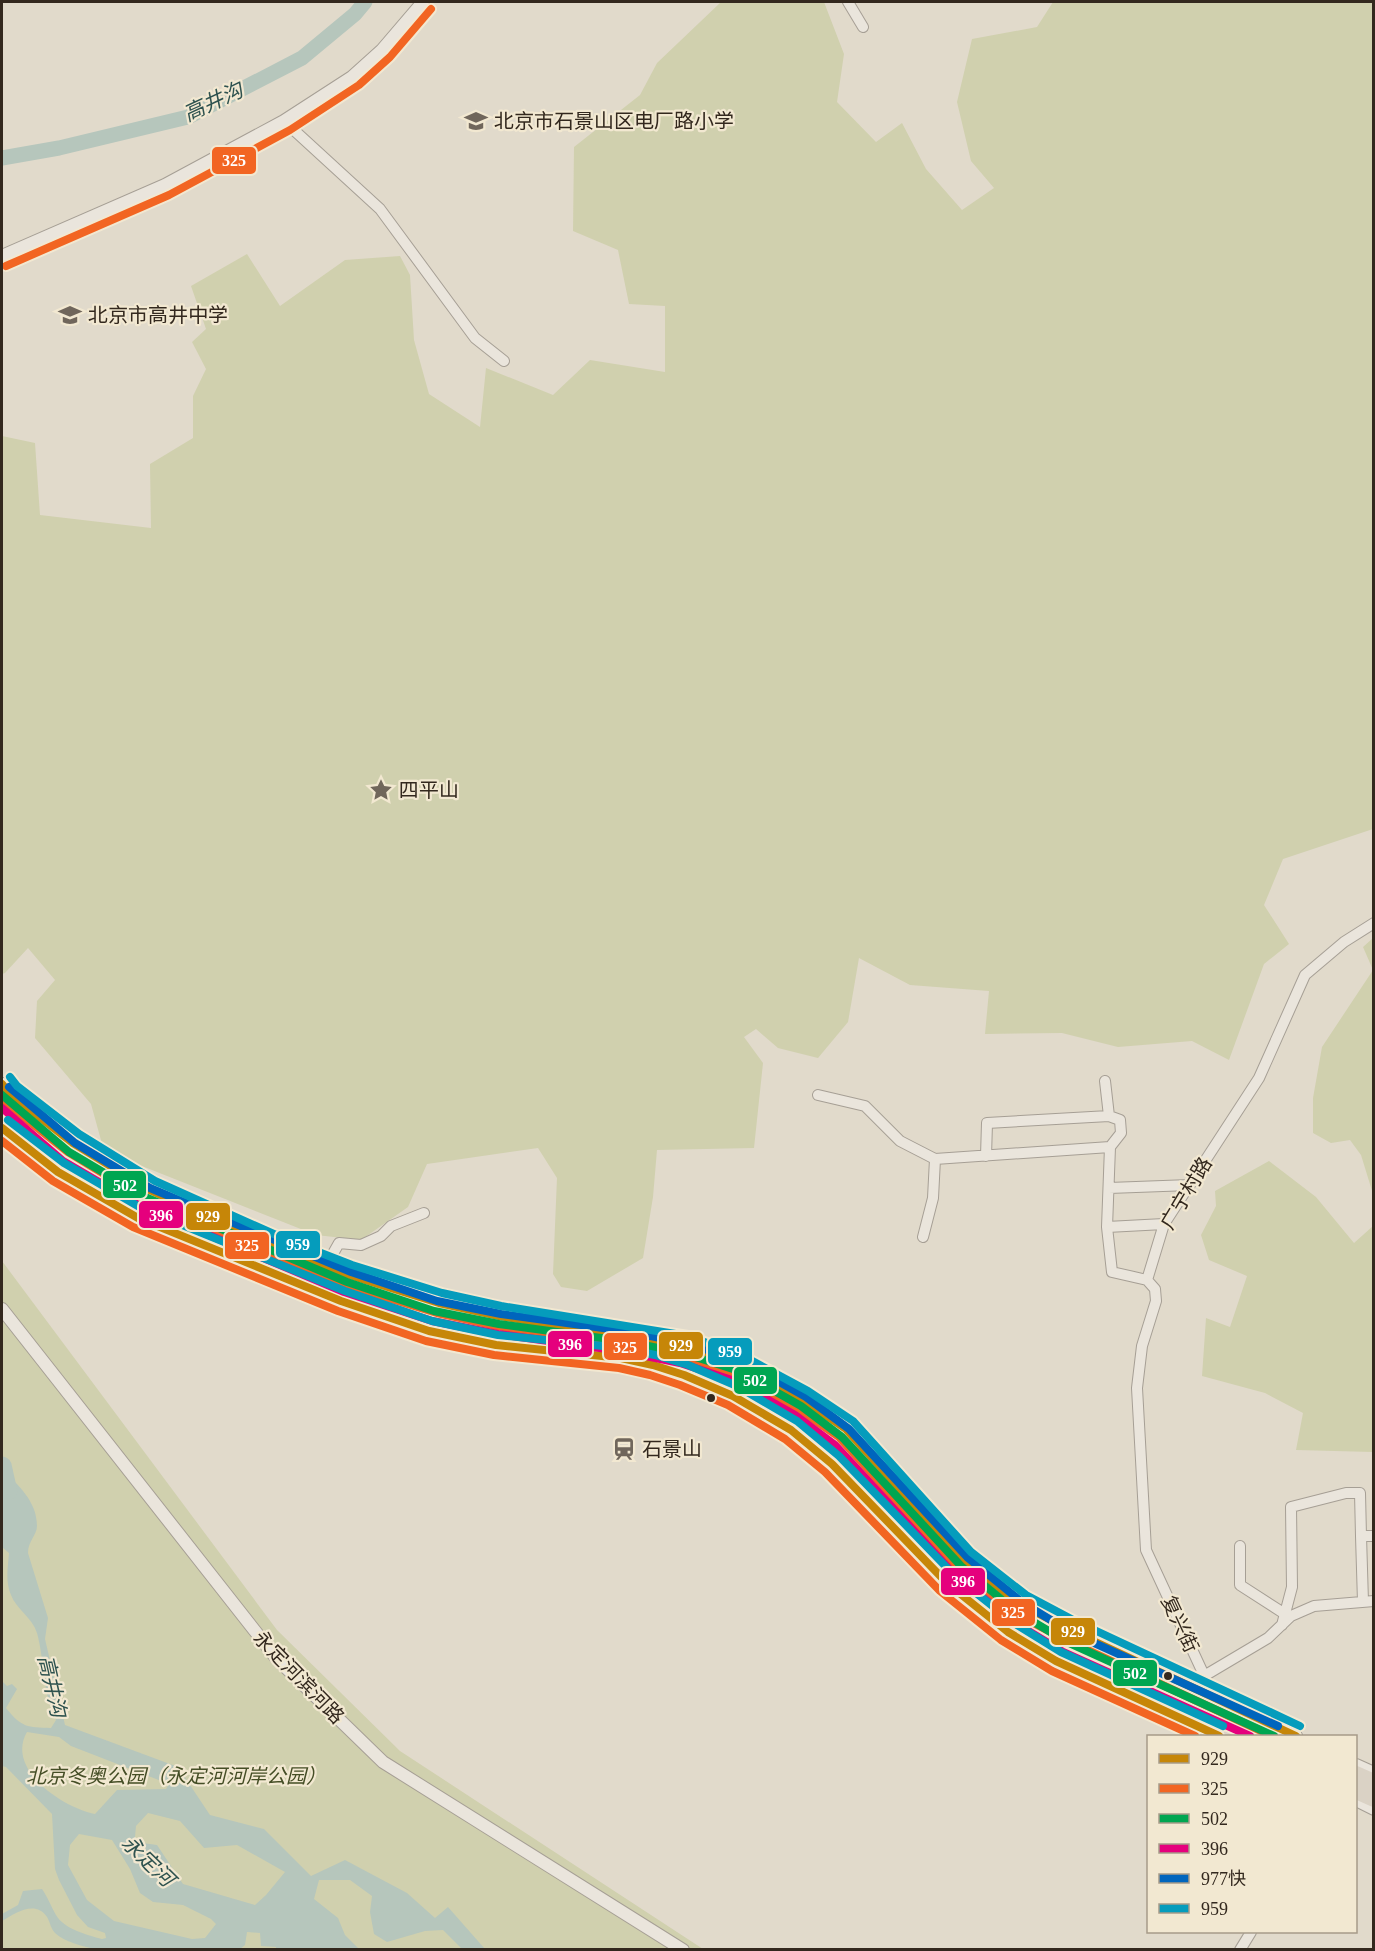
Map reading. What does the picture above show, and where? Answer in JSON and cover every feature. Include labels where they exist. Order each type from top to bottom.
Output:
[{"type":"highway","points":[[2,1095],[69,1152],[145,1197],[347,1282],[434,1311],[499,1324],[615,1340],[683,1353],[739,1371],[801,1406],[842,1437],[961,1566],[1017,1612],[1067,1642],[1270,1735]]},
{"type":"highway","points":[[2,1116],[62,1163],[140,1209],[341,1296],[432,1321],[499,1335],[648,1358],[681,1366],[733,1387],[795,1421],[834,1452],[952,1577],[1012,1624],[1061,1653],[1236,1735]]},
{"type":"highway","points":[[1357,1774],[1374,1782]]},
{"type":"highway","points":[[1357,1791],[1374,1799]]},
{"type":"street","points":[[2,255],[165,185],[284,121],[352,77],[382,50],[423,2]]},
{"type":"street","points":[[848,2],[863,27]]},
{"type":"street","points":[[284,121],[380,209],[475,338],[504,361]]},
{"type":"street","name":"广宁村路","points":[[1147,1280],[1164,1224],[1258,1078],[1305,975],[1344,942],[1374,923]]},
{"type":"street","points":[[1105,1081],[1109,1116]]},
{"type":"street","points":[[2,1084],[10,1094],[73,1143],[150,1190],[281,1249],[349,1275],[439,1303],[499,1316],[685,1346],[740,1366],[803,1400],[846,1429],[964,1560],[1020,1604],[1292,1735]]},
{"type":"street","points":[[818,1095],[865,1106],[900,1141],[935,1159],[1110,1147]]},
{"type":"street","points":[[986,1156],[987,1123],[1109,1116],[1120,1120],[1121,1133],[1110,1147],[1107,1227],[1112,1272],[1147,1280]]},
{"type":"street","points":[[2,1128],[58,1172],[138,1218],[341,1301],[429,1331],[496,1345],[621,1358],[654,1365],[684,1374],[733,1396],[790,1430],[832,1464],[948,1584],[1008,1632],[1056,1661],[1215,1735]]},
{"type":"street","points":[[923,1237],[933,1198],[935,1159]]},
{"type":"street","points":[[1109,1188],[1190,1185]]},
{"type":"street","points":[[326,1266],[339,1243],[361,1245],[381,1236],[391,1226],[424,1213]]},
{"type":"street","points":[[1107,1227],[1164,1224]]},
{"type":"street","name":"复兴街","points":[[1147,1280],[1155,1289],[1156,1301],[1142,1346],[1137,1388],[1146,1550],[1215,1699]]},
{"type":"street","name":"永定河滨河路","points":[[2,1309],[277,1659],[383,1762],[683,1950]]},
{"type":"street","points":[[1204,1676],[1268,1638],[1283,1619],[1292,1587],[1291,1507],[1346,1493],[1360,1493],[1361,1536],[1368,1601],[1314,1606],[1283,1619]]},
{"type":"street","points":[[1361,1536],[1374,1536]]},
{"type":"street","points":[[1240,1546],[1240,1585],[1283,1619]]},
{"type":"street","points":[[1357,1765],[1374,1773]]},
{"type":"street","points":[[1357,1800],[1374,1809]]},
{"type":"street","points":[[1240,1950],[1250,1933]]},
{"type":"green space","points":[[721,2],[824,2],[844,54],[837,102],[876,142],[902,123],[926,169],[962,210],[994,188],[971,161],[957,102],[972,39],[1037,27],[1053,2],[1373,2],[1373,829],[1283,859],[1264,905],[1289,944],[1264,964],[1229,1060],[1192,1041],[1118,1047],[1062,1033],[985,1034],[989,991],[910,985],[859,958],[848,1022],[818,1058],[778,1048],[756,1029],[744,1037],[763,1063],[754,1148],[657,1150],[653,1197],[643,1258],[587,1291],[561,1287],[553,1274],[557,1178],[538,1148],[427,1164],[408,1207],[361,1240],[316,1235],[104,1151],[91,1104],[35,1038],[37,1001],[55,980],[28,948],[2,974],[2,436],[35,443],[40,515],[151,528],[150,464],[193,438],[193,396],[206,369],[192,342],[206,329],[191,286],[247,254],[280,306],[345,260],[400,256],[410,275],[414,340],[429,394],[480,427],[486,368],[553,395],[590,360],[665,372],[665,306],[629,304],[618,250],[573,231],[574,147],[640,95],[657,63]]},
{"type":"green space","points":[[1373,938],[1373,970],[1363,947]]},
{"type":"green space","points":[[1373,970],[1373,1194],[1361,1155],[1350,1140],[1331,1143],[1313,1133],[1313,1098],[1322,1047]]},
{"type":"green space","points":[[1269,1161],[1316,1197],[1354,1243],[1373,1226],[1373,1452],[1296,1450],[1303,1413],[1265,1393],[1202,1376],[1206,1318],[1230,1327],[1247,1276],[1209,1260],[1201,1235],[1216,1206],[1215,1191]]},
{"type":"green space","name":"北京冬奥公园（永定河河岸公园）","points":[[2,1261],[277,1630],[400,1751],[703,1949],[2,1949]]},
{"type":"water","name":"永定河","points":[[2,1469],[26,1494],[36,1517],[37,1529],[29,1545],[28,1553],[48,1618],[45,1639],[65,1725],[178,1767],[210,1815],[264,1829],[311,1876],[345,1860],[407,1893],[435,1918],[448,1907],[485,1949],[462,1949],[443,1930],[425,1931],[387,1942],[374,1934],[370,1912],[372,1896],[350,1880],[319,1880],[314,1899],[338,1918],[345,1935],[359,1949],[276,1949],[276,1947],[261,1946],[260,1933],[247,1932],[245,1945],[240,1949],[94,1949],[59,1936],[47,1917],[37,1909],[24,1910],[2,1921],[2,1914],[18,1905],[23,1891],[42,1889],[56,1915],[64,1924],[83,1933],[102,1939],[106,1938],[105,1933],[88,1927],[77,1915],[59,1880],[55,1869],[52,1814],[6,1767],[2,1766],[2,1681],[7,1686],[12,1684],[17,1689],[6,1708],[21,1723],[30,1727],[51,1728],[56,1720],[48,1699],[37,1633],[32,1622],[16,1605],[11,1595],[7,1579],[9,1553],[2,1547]],"holes":[[[27,1732],[59,1737],[71,1746],[169,1784],[166,1789],[117,1790],[95,1814],[82,1810],[54,1795],[31,1773],[24,1760],[22,1746]],[[148,1813],[180,1821],[204,1848],[237,1845],[285,1872],[255,1905],[183,1884],[157,1845],[143,1843],[135,1837],[136,1826]],[[79,1834],[112,1840],[130,1869],[140,1893],[153,1902],[183,1905],[211,1919],[216,1924],[205,1938],[192,1939],[114,1921],[87,1900],[68,1865],[70,1845]]]},
{"type":"waterway","name":"高井沟","points":[[2,158],[59,148],[188,117],[302,58],[355,14],[365,2]]},
{"type":"waterway","name":"高井沟","points":[[2,1464],[10,1492]]},
{"type":"transit line","name":"325","points":[[6,266],[169,195],[290,130],[359,85],[390,57],[431,9]]},
{"type":"transit line","name":"959","points":[[10,1077],[17,1086],[79,1134],[155,1181],[285,1239],[352,1265],[442,1293],[501,1306],[688,1336],[745,1357],[808,1391],[853,1421],[971,1552],[1026,1595],[1075,1621],[1300,1726]]},
{"type":"transit line","name":"929","points":[[2,1084],[10,1094],[73,1143],[150,1190],[281,1249],[349,1275],[439,1303],[499,1316],[685,1346],[740,1366],[803,1400],[846,1429],[964,1560],[1020,1604],[1070,1630],[1294,1735]]},
{"type":"transit line","name":"977快","points":[[9,1087],[75,1143],[150,1188],[351,1272],[437,1301],[501,1314],[625,1331],[686,1343],[744,1362],[806,1397],[849,1429],[968,1558],[1023,1603],[1072,1633],[1278,1726]]},
{"type":"transit line","name":"502","points":[[2,1095],[69,1152],[145,1197],[347,1282],[434,1311],[499,1324],[623,1341],[683,1353],[739,1371],[801,1406],[842,1437],[961,1566],[1017,1612],[1067,1642],[1272,1735]]},
{"type":"transit line","name":"325","points":[[2,1100],[68,1152],[145,1199],[277,1259],[345,1285],[437,1313],[497,1326],[682,1356],[736,1376],[798,1409],[839,1437],[957,1568],[1014,1613],[1066,1640],[1270,1735]]},
{"type":"transit line","name":"396","points":[[2,1108],[63,1161],[140,1206],[344,1292],[432,1321],[498,1334],[621,1351],[680,1363],[735,1381],[795,1415],[835,1445],[953,1573],[1012,1621],[1063,1652],[1248,1735]]},
{"type":"transit line","name":"959","points":[[8,1120],[64,1163],[143,1209],[345,1291],[432,1321],[498,1335],[622,1348],[655,1355],[688,1365],[737,1386],[797,1421],[839,1456],[955,1576],[1014,1623],[1061,1652],[1223,1726]]},
{"type":"transit line","name":"929","points":[[2,1128],[58,1172],[138,1218],[341,1301],[429,1331],[496,1345],[621,1358],[653,1365],[684,1375],[733,1396],[791,1430],[832,1464],[948,1584],[1008,1632],[1056,1661],[1217,1735]]},
{"type":"transit line","name":"325","points":[[2,1141],[53,1181],[133,1227],[338,1311],[426,1341],[494,1355],[619,1368],[650,1375],[728,1405],[785,1439],[825,1472],[940,1591],[1001,1640],[1052,1671],[1193,1735]]},
{"type":"place","name":"北京市石景山区电厂路小学","points":[[476,121]]},
{"type":"place","name":"北京市高井中学","points":[[70,315]]},
{"type":"place","name":"四平山","points":[[381,790]]},
{"type":"place","name":"石景山","points":[[624,1449]]}]
